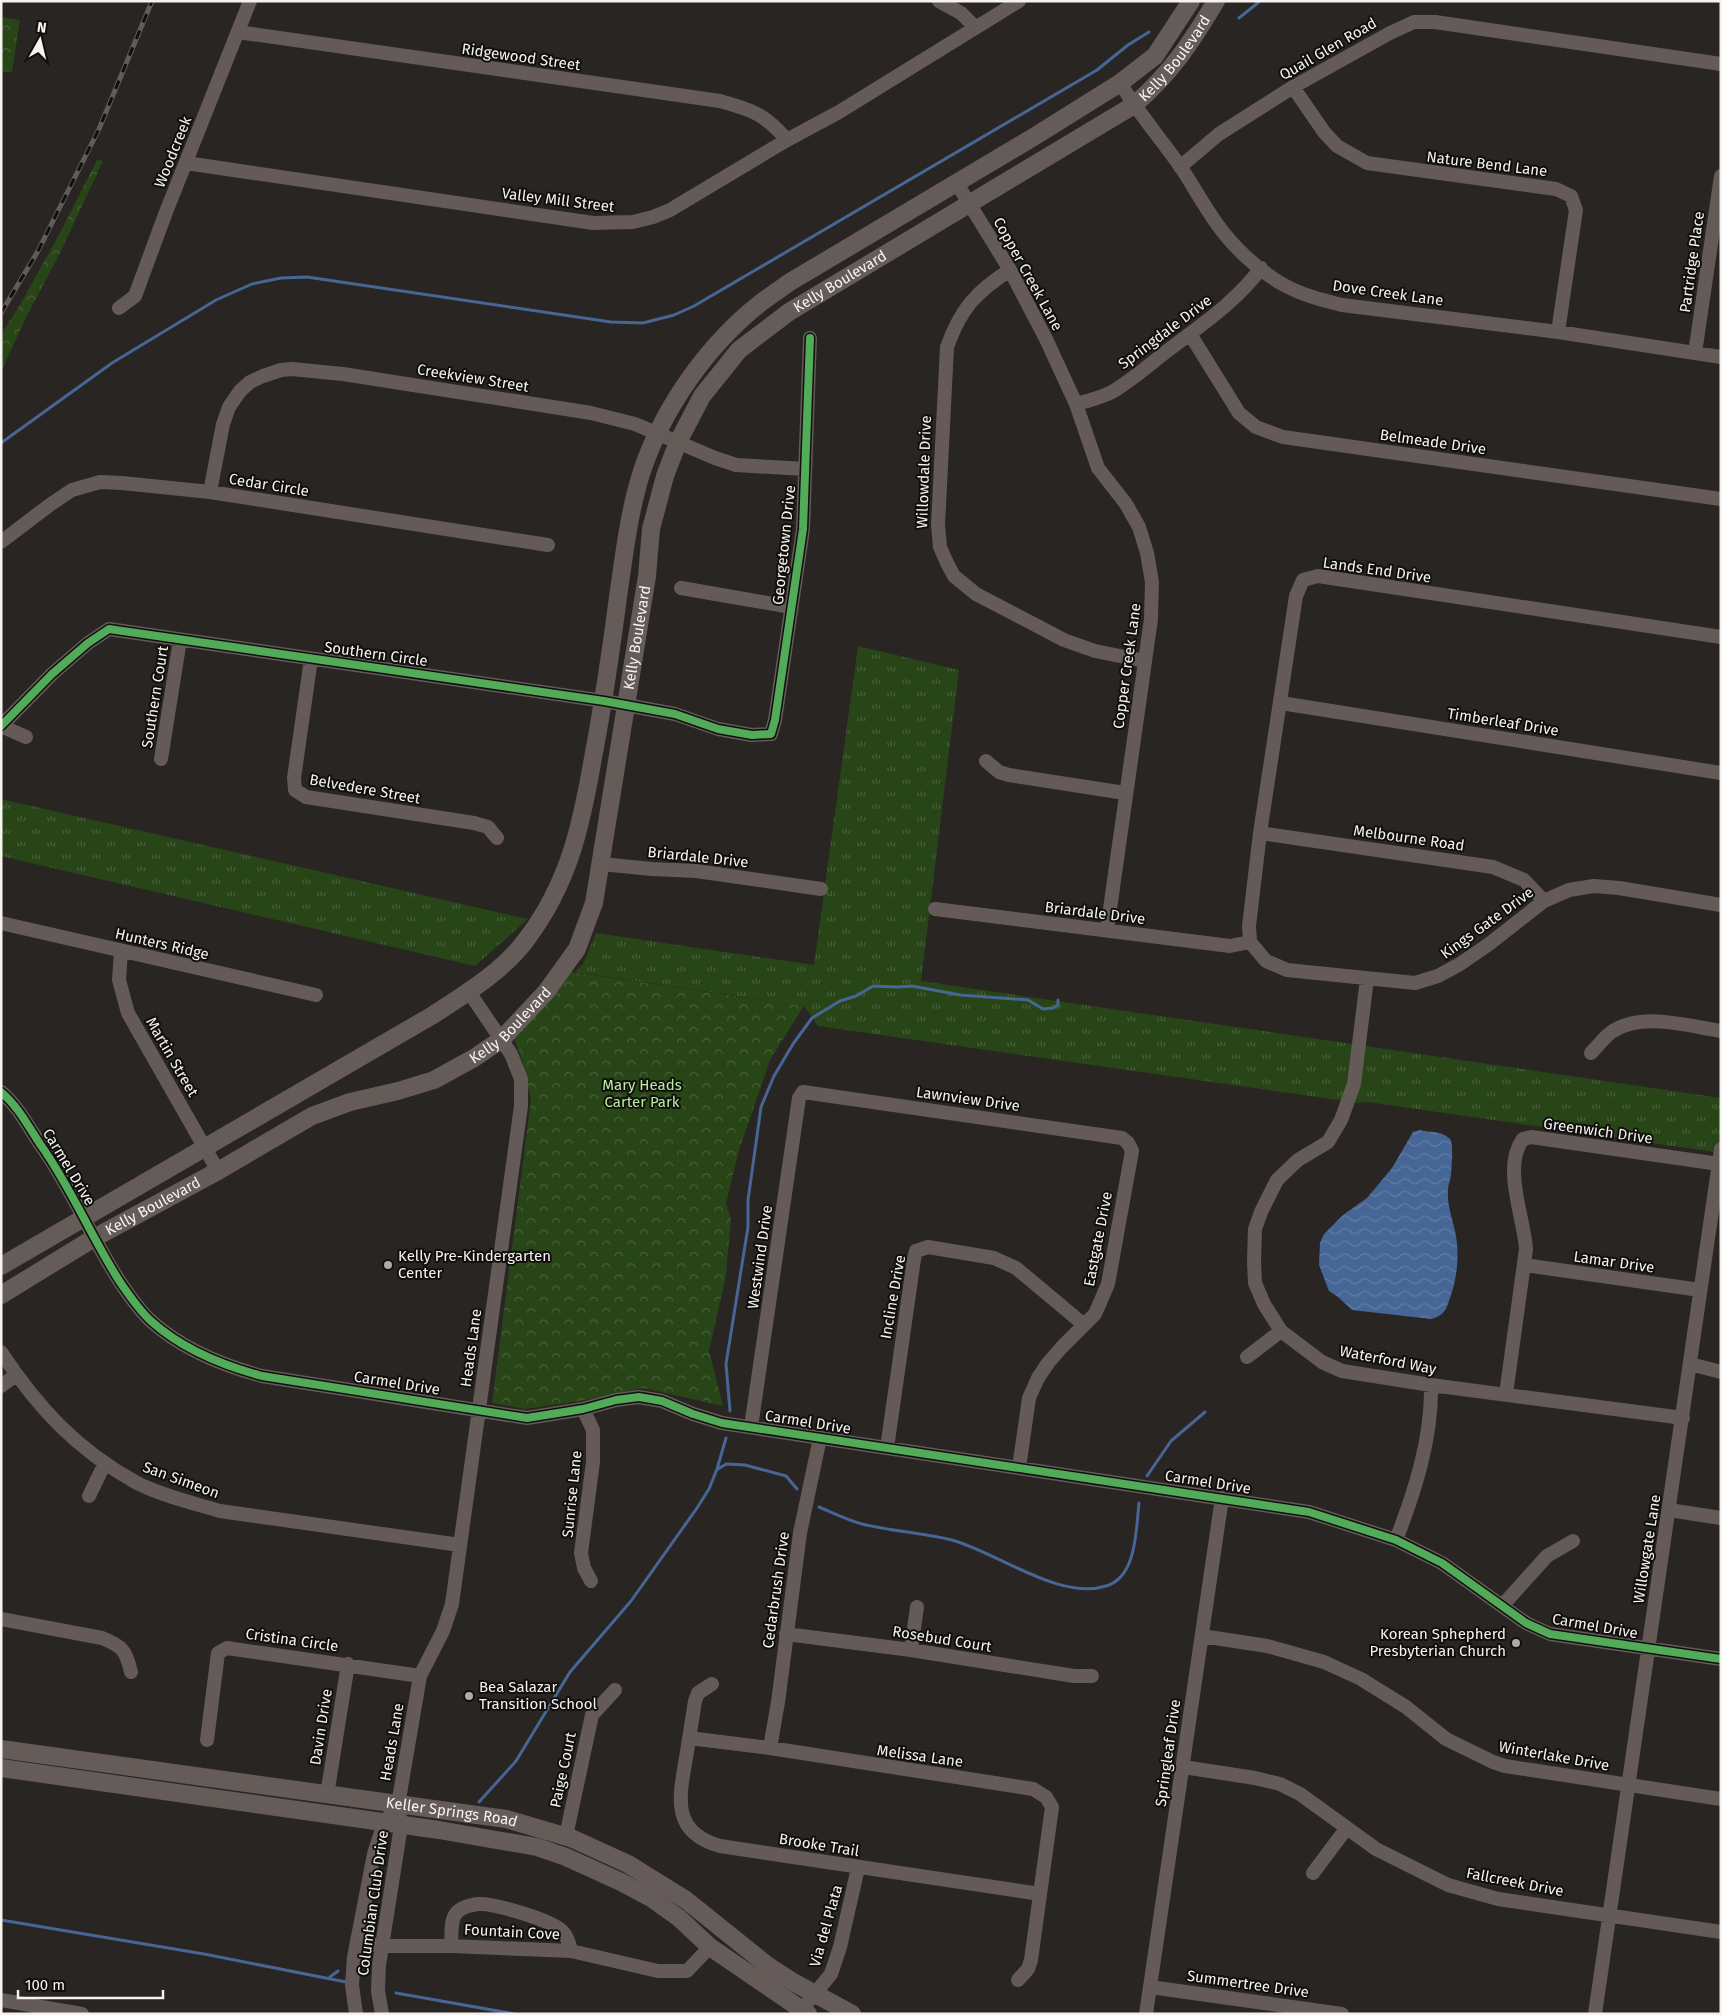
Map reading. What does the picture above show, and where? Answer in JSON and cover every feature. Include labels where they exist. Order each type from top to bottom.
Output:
[{"type":"main road","name":"Kelly Boulevard","points":[[1,1266],[204,1147],[372,1052],[469,992],[503,964],[524,942],[557,892],[569,864],[579,831],[604,701],[633,507],[642,471],[658,433],[674,403],[710,352],[758,305],[790,282],[1032,138],[1120,83],[1155,56],[1191,1]]},
{"type":"main road","name":"Kelly Boulevard","points":[[1,1295],[94,1238],[218,1171],[312,1116],[350,1102],[398,1092],[434,1080],[474,1058],[502,1039],[546,992],[577,949],[594,903],[647,576],[654,511],[678,442],[702,396],[739,350],[789,312],[1134,106],[1157,86],[1176,63],[1216,1]]},
{"type":"main road","name":"Keller Springs Road","points":[[1,1749],[506,1820],[566,1836],[628,1864],[659,1882],[701,1912],[767,1965],[852,2014]]},
{"type":"main road","name":"Keller Springs Road","points":[[1,1768],[392,1825],[439,1830],[537,1847],[566,1857],[622,1882],[651,1898],[679,1918],[710,1947],[802,2012]]},
{"type":"main road","points":[[171,1792],[174,1774]]},
{"type":"street","name":"Woodcreek","points":[[119,308],[135,296],[250,1]]},
{"type":"street","points":[[938,1],[961,13],[975,27]]},
{"type":"street","name":"Valley Mill Street","points":[[186,163],[592,223],[633,222],[653,218],[670,210],[787,140],[839,112],[1019,1]]},
{"type":"street","name":"Quail Glen Road","points":[[1180,167],[1219,134],[1293,87],[1390,32],[1414,22],[1435,22],[1721,64]]},
{"type":"street","name":"Ridgewood Street","points":[[238,32],[720,101],[762,116],[770,121],[787,140]]},
{"type":"street","name":"Dove Creek Lane","points":[[1120,83],[1134,106],[1180,167],[1204,207],[1226,236],[1261,268],[1284,285],[1315,298],[1342,305],[1558,332],[1721,357]]},
{"type":"street","name":"Nature Bend Lane","points":[[1293,87],[1324,132],[1337,146],[1368,163],[1556,189],[1572,196],[1576,210],[1558,332]]},
{"type":"street","name":"Partridge Place","points":[[1695,353],[1721,176]]},
{"type":"street","name":"Copper Creek Lane","points":[[956,182],[1010,270],[1057,360],[1076,404],[1098,468],[1126,504],[1138,528],[1147,553],[1152,598],[1145,661],[1107,930]]},
{"type":"street","name":"Springdale Drive","points":[[1076,404],[1112,391],[1190,334],[1234,300],[1261,268]]},
{"type":"street","name":"Willowdale Drive","points":[[1010,270],[982,289],[967,306],[955,325],[947,347],[938,524],[940,547],[954,576],[976,594],[1064,640],[1095,651],[1145,661]]},
{"type":"street","name":"Belmeade Drive","points":[[1190,334],[1239,413],[1256,427],[1283,437],[1721,499]]},
{"type":"street","name":"Georgetown Drive","points":[[773,725],[802,529],[810,338]]},
{"type":"street","name":"Creekview Street","points":[[210,492],[223,424],[229,407],[240,391],[250,382],[280,370],[314,370],[592,413],[635,424],[736,465],[805,469]]},
{"type":"street","name":"Cedar Circle","points":[[1,542],[72,490],[100,482],[122,482],[210,492],[548,545]]},
{"type":"street","name":"Lands End Drive","points":[[1250,942],[1260,833],[1296,596],[1303,580],[1318,576],[1721,637]]},
{"type":"street","points":[[680,588],[791,607]]},
{"type":"street","name":"Southern Circle","points":[[1,726],[52,674],[104,631],[109,629],[626,704],[675,714],[718,729],[752,735],[771,734],[773,725]]},
{"type":"street","name":"Southern Court","points":[[161,759],[180,640]]},
{"type":"street","name":"Belvedere Street","points":[[311,659],[294,778],[295,790],[306,797],[474,823],[488,827],[497,838]]},
{"type":"street","name":"Timberleaf Drive","points":[[1281,703],[1721,773]]},
{"type":"street","points":[[1,726],[26,737]]},
{"type":"street","points":[[986,761],[999,772],[1009,775],[1125,793]]},
{"type":"street","name":"Melbourne Road","points":[[1260,833],[1493,867],[1524,880],[1544,901]]},
{"type":"street","name":"Briardale Drive","points":[[601,864],[696,871],[820,889]]},
{"type":"street","name":"Kings Gate Drive","points":[[1250,942],[1266,961],[1287,970],[1367,980],[1415,983],[1438,976],[1489,944],[1544,901],[1569,890],[1594,886],[1619,888],[1721,905]]},
{"type":"street","name":"Briardale Drive","points":[[935,909],[1230,946],[1250,942]]},
{"type":"street","name":"Hunters Ridge","points":[[1,923],[121,952],[316,995]]},
{"type":"street","name":"Martin Street","points":[[121,952],[119,980],[128,1013],[218,1171]]},
{"type":"street","name":"Waterford Way","points":[[1367,980],[1354,1084],[1341,1120],[1328,1142],[1298,1160],[1277,1180],[1255,1229],[1255,1283],[1264,1304],[1281,1331],[1322,1362],[1342,1371],[1431,1385],[1683,1418]]},
{"type":"street","name":"Heads Lane","points":[[398,1804],[420,1676],[442,1631],[452,1604],[521,1106],[521,1079],[511,1054],[469,992]]},
{"type":"street","points":[[1591,1053],[1611,1032],[1632,1023],[1650,1021],[1721,1031]]},
{"type":"street","name":"Carmel Drive","points":[[1,1092],[20,1112],[50,1157],[94,1238],[128,1294],[150,1320],[175,1340],[228,1367],[262,1376],[527,1418],[583,1409],[639,1396],[662,1401],[693,1414],[722,1423],[1309,1512],[1396,1540],[1442,1563],[1526,1624],[1550,1634],[1721,1659]]},
{"type":"street","name":"Lawnview Drive","points":[[803,1092],[1122,1138],[1128,1143]]},
{"type":"street","name":"Westwind Drive","points":[[751,1427],[800,1098],[803,1092]]},
{"type":"street","name":"Greenwich Drive","points":[[1506,1394],[1524,1265],[1525,1234],[1516,1200],[1514,1173],[1518,1145],[1522,1139],[1530,1137],[1719,1164]]},
{"type":"street","name":"Eastgate Drive","points":[[1018,1468],[1029,1398],[1038,1378],[1048,1363],[1083,1324],[1095,1314],[1108,1284],[1132,1151],[1128,1143]]},
{"type":"street","name":"Willowgate Lane","points":[[1595,2014],[1683,1418],[1700,1290],[1715,1231],[1721,1149]]},
{"type":"street","name":"Incline Drive","points":[[887,1448],[916,1251],[928,1247],[994,1258],[1016,1268],[1083,1324]]},
{"type":"street","name":"Lamar Drive","points":[[1524,1265],[1700,1290]]},
{"type":"street","points":[[1247,1357],[1281,1331]]},
{"type":"street","name":"San Simeon","points":[[1,1352],[16,1375],[52,1420],[105,1463],[138,1483],[186,1502],[220,1511],[460,1545]]},
{"type":"street","points":[[1690,1364],[1721,1372]]},
{"type":"street","points":[[1,1386],[16,1375]]},
{"type":"street","points":[[1396,1540],[1421,1467],[1432,1399],[1431,1385]]},
{"type":"street","name":"Sunrise Lane","points":[[583,1409],[593,1430],[593,1462],[581,1553],[584,1568],[591,1581]]},
{"type":"street","name":"Cedarbrush Drive","points":[[770,1748],[778,1702],[800,1533],[820,1438]]},
{"type":"street","points":[[89,1496],[105,1463]]},
{"type":"street","name":"Springleaf Drive","points":[[1146,2014],[1222,1498]]},
{"type":"street","points":[[1669,1510],[1721,1518]]},
{"type":"street","points":[[1502,1606],[1547,1556],[1573,1541]]},
{"type":"street","points":[[911,1650],[917,1607]]},
{"type":"street","points":[[1,1619],[102,1638],[117,1644],[127,1655],[130,1672]]},
{"type":"street","name":"Rosebud Court","points":[[786,1634],[911,1650],[1074,1676],[1092,1676]]},
{"type":"street","name":"Winterlake Drive","points":[[1202,1636],[1266,1646],[1324,1662],[1361,1679],[1406,1707],[1446,1739],[1505,1766],[1721,1799]]},
{"type":"street","name":"Cristina Circle","points":[[206,1740],[218,1653],[227,1648],[348,1664],[420,1676]]},
{"type":"street","name":"Davin Drive","points":[[327,1795],[348,1664]]},
{"type":"street","name":"Brooke Trail","points":[[712,1684],[698,1693],[680,1801],[685,1821],[694,1833],[707,1842],[720,1846],[858,1868],[1040,1894]]},
{"type":"street","name":"Paige Court","points":[[566,1836],[592,1714],[615,1690]]},
{"type":"street","name":"Melissa Lane","points":[[689,1738],[770,1748],[1033,1789],[1046,1797],[1052,1807],[1031,1960],[1028,1969],[1018,1980]]},
{"type":"street","name":"Fallcreek Drive","points":[[1183,1767],[1255,1778],[1280,1784],[1300,1794],[1376,1850],[1448,1885],[1498,1898],[1721,1932]]},
{"type":"street","name":"Columbian Club Drive","points":[[382,2014],[378,1991],[392,1825],[398,1804]]},
{"type":"street","name":"Columbian Club Drive","points":[[356,2014],[352,1985],[357,1943],[374,1854],[392,1825]]},
{"type":"street","points":[[1313,1873],[1346,1829]]},
{"type":"street","name":"Via del Plata","points":[[802,2012],[831,1974],[840,1947],[858,1868]]},
{"type":"street","name":"Fountain Cove","points":[[451,1946],[452,1922],[455,1915],[469,1905],[481,1904],[534,1917],[549,1923],[561,1930],[569,1941],[571,1951]]},
{"type":"street","name":"Fountain Cove","points":[[357,1943],[382,1946],[451,1946],[571,1951],[658,1971],[687,1971],[710,1947]]},
{"type":"street","name":"Summertree Drive","points":[[1150,1987],[1342,2014]]},
{"type":"street","points":[[1,2000],[82,2014]]},
{"type":"green space","points":[[1,17],[20,20],[12,72],[1,71]]},
{"type":"green space","points":[[97,160],[103,161],[60,253],[1,371],[1,334],[20,305],[61,231]]},
{"type":"green space","points":[[858,646],[959,670],[921,981],[1721,1098],[1721,1153],[818,1026],[804,1006],[575,972],[583,964],[596,933],[814,965]]},
{"type":"green space","points":[[1,799],[528,919],[475,966],[1,856]]},
{"type":"green space","name":"Mary Heads Carter Park","points":[[565,971],[804,1006],[770,1060],[739,1150],[726,1203],[731,1220],[726,1276],[709,1351],[723,1406],[643,1388],[581,1401],[525,1409],[492,1403],[531,1100],[522,1060],[513,1035]]},
{"type":"water","points":[[1420,1130],[1440,1133],[1451,1140],[1452,1161],[1448,1199],[1456,1235],[1457,1261],[1455,1279],[1448,1304],[1440,1316],[1431,1319],[1352,1310],[1329,1291],[1319,1265],[1320,1243],[1324,1234],[1343,1215],[1367,1198],[1392,1168],[1413,1132]]},
{"type":"waterway","points":[[1239,18],[1260,1]]},
{"type":"waterway","points":[[1,443],[112,363],[216,300],[252,284],[281,278],[307,277],[611,322],[643,323],[674,315],[694,306],[1097,70],[1128,45],[1149,32]]},
{"type":"waterway","points":[[730,1411],[726,1364],[748,1227],[748,1200],[761,1107],[774,1076],[793,1044],[812,1018],[840,1001],[856,996],[873,986],[912,986],[960,995],[1028,1000],[1043,1009],[1053,1008],[1058,1005],[1058,1000]]},
{"type":"waterway","points":[[1147,1476],[1171,1441],[1205,1412]]},
{"type":"waterway","points":[[479,1802],[516,1761],[570,1672],[631,1601],[697,1508],[709,1489],[726,1438]]},
{"type":"waterway","points":[[718,1469],[726,1464],[745,1465],[786,1476],[797,1489]]},
{"type":"waterway","points":[[819,1507],[862,1524],[952,1540],[1049,1581],[1069,1587],[1088,1589],[1106,1586],[1116,1581],[1124,1573],[1133,1551],[1139,1503]]},
{"type":"waterway","points":[[1,1920],[204,1954],[346,1982]]},
{"type":"waterway","points":[[330,1977],[338,1971]]},
{"type":"waterway","points":[[396,1993],[515,2014]]},
{"type":"railway","points":[[1,313],[38,251],[99,129],[152,1]]},
{"type":"cycle path","points":[[1,726],[52,674],[88,643],[109,629],[604,701],[675,714],[718,729],[752,735],[771,734],[775,720],[803,529],[810,338]]},
{"type":"cycle path","points":[[1,1092],[18,1110],[51,1160],[120,1282],[138,1307],[151,1321],[176,1340],[203,1355],[232,1367],[262,1376],[527,1418],[639,1397],[662,1401],[693,1414],[722,1423],[1309,1512],[1396,1540],[1442,1563],[1526,1623],[1550,1634],[1721,1659]]},
{"type":"place","name":"Kelly Pre-Kindergarten Center","points":[[388,1265]]},
{"type":"place","name":"Korean Sphepherd Presbyterian Church","points":[[1516,1643]]},
{"type":"place","name":"Bea Salazar Transition School","points":[[469,1696]]}]
